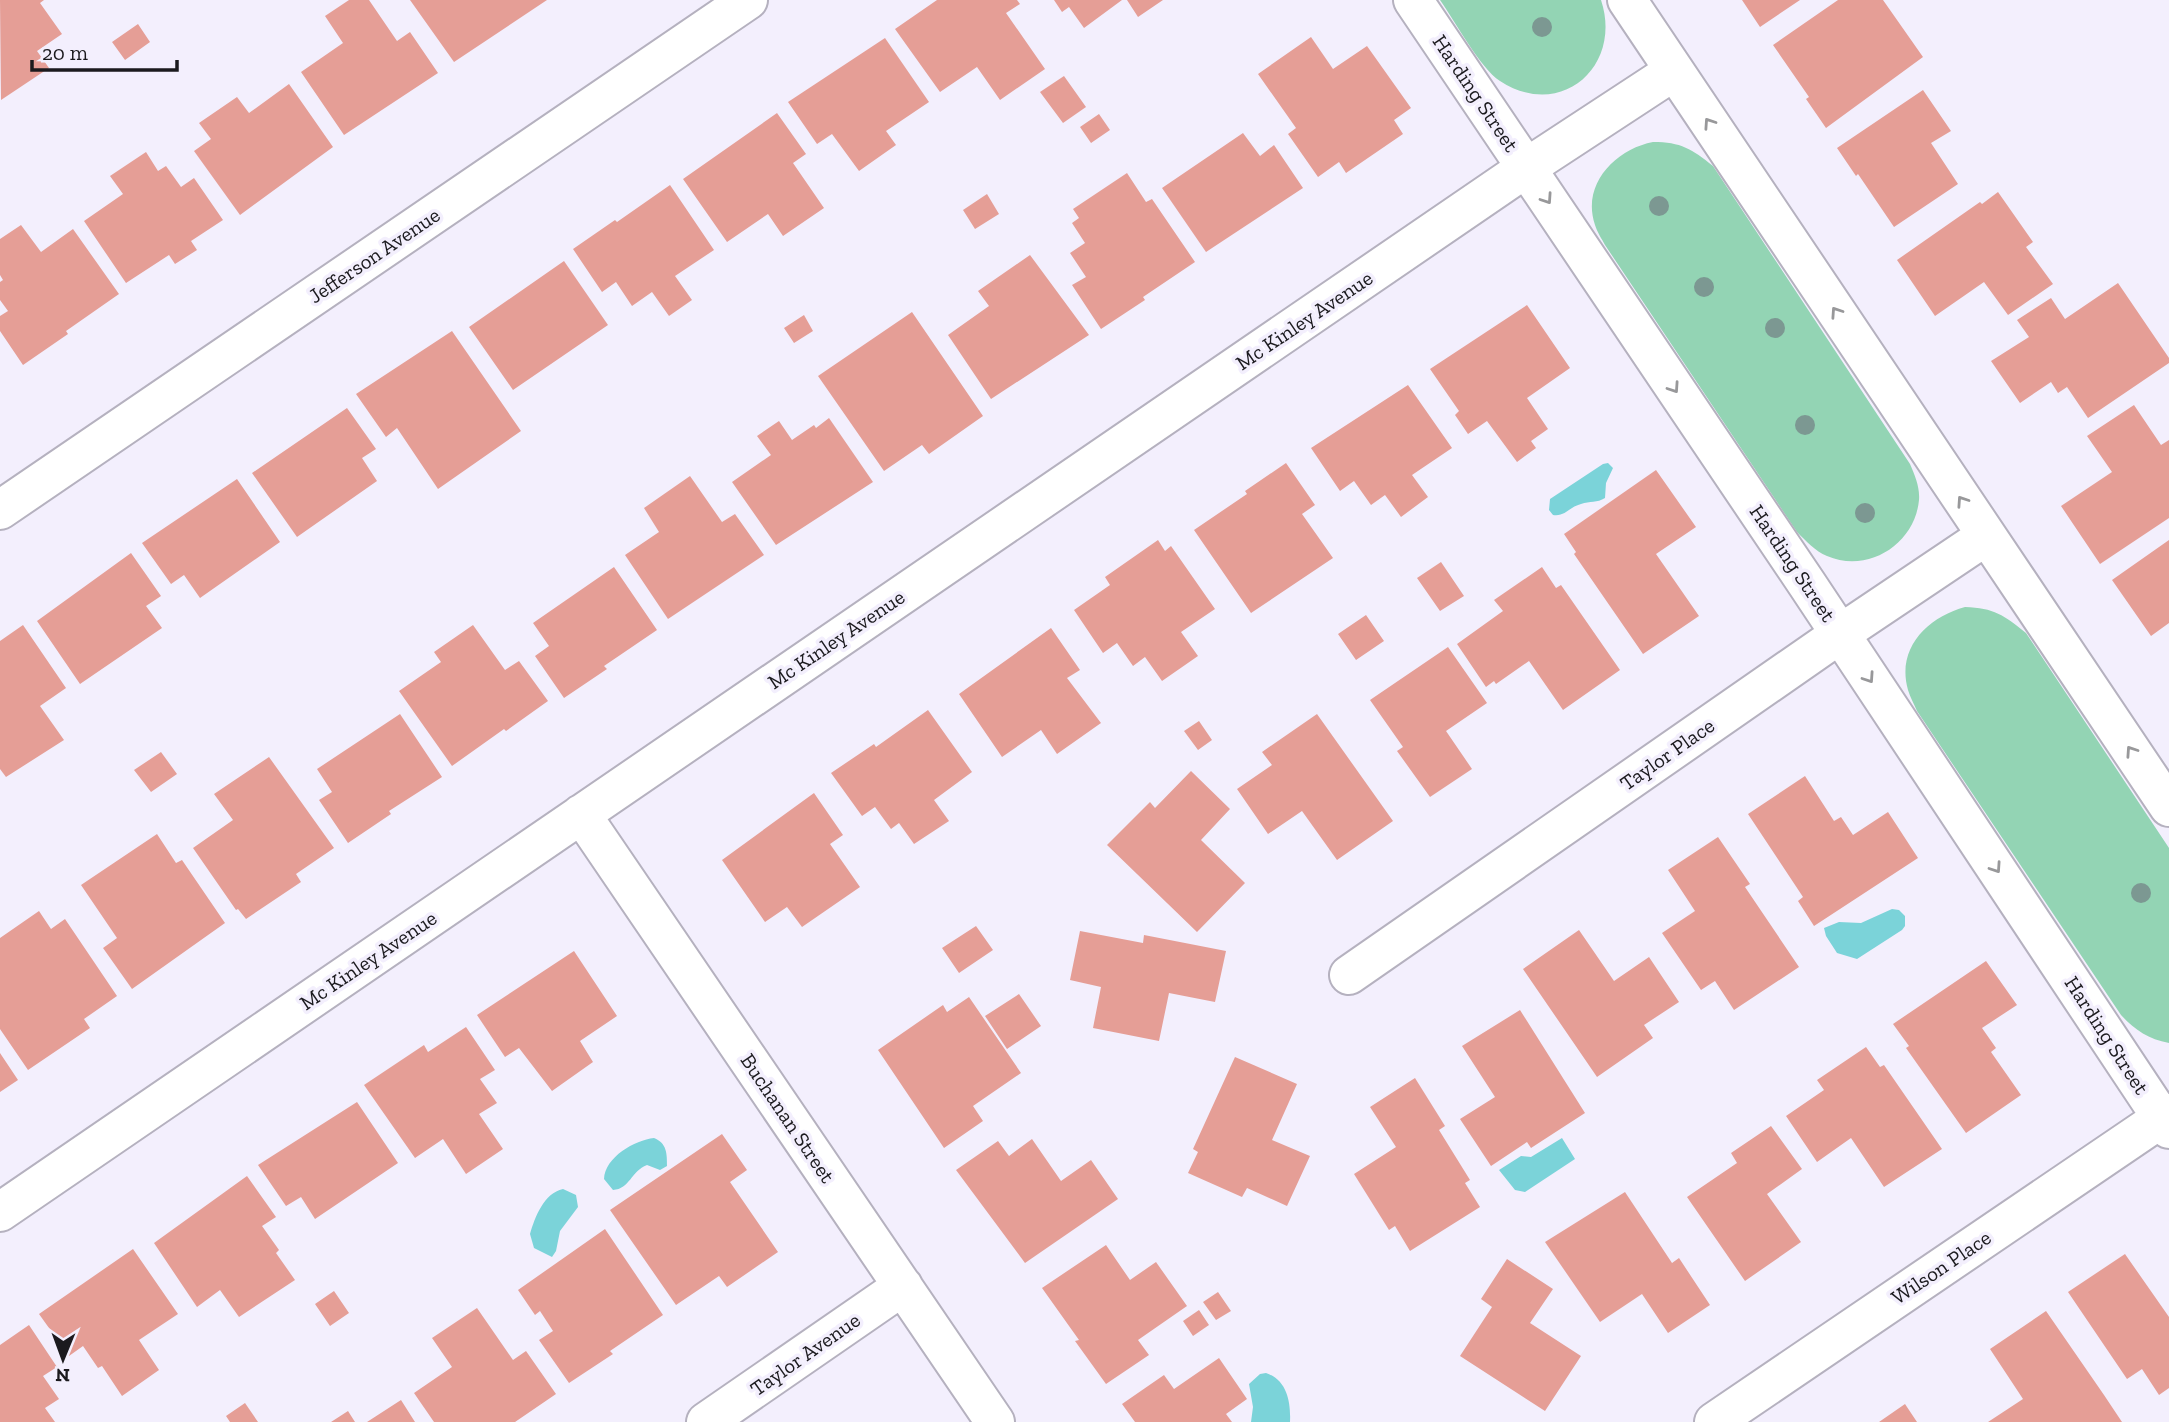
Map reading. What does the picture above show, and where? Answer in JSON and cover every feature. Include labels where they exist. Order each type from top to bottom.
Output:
[{"type":"street","name":"Jefferson Avenue","points":[[0,510],[748,0]]},
{"type":"street","name":"Harding Street","points":[[1413,0],[2167,1120]]},
{"type":"street","points":[[1627,0],[2169,807]]},
{"type":"street","name":"Mc Kinley Avenue","points":[[0,1212],[1526,168],[1674,71]]},
{"type":"street","name":"Taylor Place","points":[[1349,975],[1840,634],[1986,536]]},
{"type":"street","name":"Buchanan Street","points":[[581,814],[995,1422]]},
{"type":"street","name":"Wilson Place","points":[[1714,1422],[2167,1120]]},
{"type":"street","name":"Taylor Avenue","points":[[706,1422],[903,1286]]},
{"type":"green space","points":[[1440,0],[1601,0],[1605,24],[1603,46],[1595,65],[1582,80],[1565,90],[1545,94],[1523,92],[1492,75]]},
{"type":"green space","points":[[1653,142],[1671,143],[1686,148],[1713,166],[1910,464],[1919,491],[1916,516],[1909,530],[1887,551],[1873,558],[1843,561],[1827,556],[1811,546],[1797,532],[1605,245],[1596,228],[1592,210],[1597,183],[1605,171],[1626,152]]},
{"type":"green space","points":[[1965,607],[1998,614],[2026,633],[2169,848],[2169,1043],[2142,1033],[2121,1015],[1917,711],[1905,675],[1911,648],[1918,636],[1939,618]]},
{"type":"water","points":[[1608,463],[1613,468],[1606,483],[1605,498],[1577,505],[1561,515],[1553,515],[1549,510],[1550,499]]},
{"type":"water","points":[[1892,909],[1899,910],[1905,916],[1905,926],[1857,959],[1837,953],[1826,936],[1824,928],[1839,922],[1861,923]]},
{"type":"water","points":[[654,1138],[664,1146],[667,1166],[660,1170],[647,1165],[637,1171],[623,1187],[613,1190],[604,1179],[615,1157],[638,1142]]},
{"type":"water","points":[[1562,1138],[1575,1159],[1525,1192],[1515,1190],[1499,1170],[1521,1156],[1531,1157]]},
{"type":"water","points":[[563,1189],[576,1195],[578,1207],[560,1231],[552,1257],[534,1248],[530,1234],[546,1201],[556,1191]]},
{"type":"water","points":[[1266,1373],[1283,1386],[1290,1407],[1290,1422],[1251,1422],[1253,1407],[1249,1384],[1260,1374]]},
{"type":"building","points":[[0,0],[44,0],[40,3],[62,34],[37,51],[49,68],[1,100]]},
{"type":"building","points":[[349,0],[369,0],[397,41],[410,32],[438,73],[344,135],[301,72],[343,43],[325,16]]},
{"type":"building","points":[[410,0],[547,0],[454,62]]},
{"type":"building","points":[[937,0],[1017,0],[1020,4],[1006,13],[1045,69],[1000,100],[977,67],[940,92],[895,29]]},
{"type":"building","points":[[1054,0],[1122,0],[1084,28],[1069,7],[1062,12]]},
{"type":"building","points":[[1127,0],[1163,0],[1138,17]]},
{"type":"building","points":[[1742,0],[1800,0],[1760,27]]},
{"type":"building","points":[[1838,0],[1883,0],[1923,57],[1826,128],[1806,99],[1809,97],[1773,45]]},
{"type":"building","points":[[138,24],[150,42],[125,60],[112,42]]},
{"type":"building","points":[[1311,37],[1333,69],[1367,46],[1411,108],[1394,120],[1403,134],[1346,173],[1339,162],[1318,177],[1288,134],[1296,128],[1258,74]]},
{"type":"building","points":[[885,38],[929,102],[886,131],[896,145],[859,171],[832,134],[817,144],[788,102]]},
{"type":"building","points":[[1064,76],[1086,107],[1063,123],[1040,92]]},
{"type":"building","points":[[289,84],[333,147],[240,215],[194,151],[211,139],[199,123],[237,97],[249,113]]},
{"type":"building","points":[[1923,90],[1951,131],[1931,143],[1958,184],[1894,227],[1837,148]]},
{"type":"building","points":[[777,113],[806,154],[793,163],[824,208],[783,236],[768,214],[727,242],[683,179]]},
{"type":"building","points":[[1099,114],[1110,130],[1091,143],[1080,127]]},
{"type":"building","points":[[1243,133],[1260,156],[1274,145],[1303,188],[1206,252],[1162,188]]},
{"type":"building","points":[[146,152],[158,171],[166,166],[181,187],[194,178],[223,220],[191,241],[197,250],[175,264],[169,255],[126,283],[84,221],[123,194],[110,176]]},
{"type":"building","points":[[1127,173],[1146,202],[1152,199],[1195,262],[1101,329],[1072,285],[1086,277],[1070,253],[1085,243],[1072,223],[1079,218],[1073,209]]},
{"type":"building","points":[[670,185],[714,250],[675,276],[692,300],[669,316],[652,292],[632,306],[616,282],[602,292],[573,249]]},
{"type":"building","points":[[1998,192],[2033,242],[2026,247],[2053,284],[2008,315],[1984,282],[1935,316],[1897,260]]},
{"type":"building","points":[[987,194],[999,214],[975,229],[963,210]]},
{"type":"building","points":[[21,225],[41,252],[73,229],[119,294],[23,365],[0,331],[0,316],[8,311],[0,300],[0,282],[3,280],[0,275],[0,239]]},
{"type":"building","points":[[1030,255],[1089,335],[991,399],[948,335],[989,306],[978,291]]},
{"type":"building","points":[[564,261],[608,325],[513,390],[469,327]]},
{"type":"building","points":[[2118,283],[2169,358],[2169,363],[2088,418],[2067,387],[2058,393],[2051,382],[2020,403],[1991,361],[2029,337],[2017,320],[2051,298],[2065,319]]},
{"type":"building","points":[[1527,305],[1570,368],[1527,398],[1548,429],[1531,441],[1536,448],[1517,462],[1487,421],[1468,434],[1455,415],[1459,411],[1430,369]]},
{"type":"building","points":[[912,312],[983,416],[929,454],[922,445],[884,471],[818,376]]},
{"type":"building","points":[[804,315],[813,331],[794,343],[784,328]]},
{"type":"building","points":[[452,331],[521,431],[438,489],[397,428],[386,437],[356,394]]},
{"type":"building","points":[[1408,385],[1452,448],[1412,475],[1428,497],[1401,517],[1385,495],[1371,505],[1354,481],[1340,491],[1311,448]]},
{"type":"building","points":[[2134,405],[2161,445],[2169,440],[2169,518],[2100,564],[2061,506],[2112,472],[2087,436]]},
{"type":"building","points":[[347,408],[376,449],[362,458],[377,481],[297,537],[252,473]]},
{"type":"building","points":[[829,418],[873,482],[776,545],[732,482],[771,455],[757,436],[779,421],[792,440]]},
{"type":"building","points":[[1286,463],[1315,505],[1302,514],[1333,558],[1251,613],[1194,530]]},
{"type":"building","points":[[1656,470],[1696,527],[1656,554],[1699,616],[1643,654],[1574,554],[1576,552],[1564,534]]},
{"type":"building","points":[[690,476],[722,522],[735,514],[764,555],[668,619],[625,555],[659,532],[644,508]]},
{"type":"building","points":[[237,479],[280,542],[200,598],[184,575],[171,584],[142,543]]},
{"type":"building","points":[[1158,540],[1165,551],[1171,546],[1215,609],[1181,632],[1198,656],[1162,681],[1145,657],[1133,666],[1117,643],[1103,653],[1074,610],[1110,585],[1105,577]]},
{"type":"building","points":[[2169,540],[2169,623],[2151,636],[2112,580]]},
{"type":"building","points":[[131,553],[161,596],[146,606],[162,628],[80,684],[37,621]]},
{"type":"building","points":[[1441,562],[1464,596],[1440,611],[1417,578]]},
{"type":"building","points":[[614,567],[657,630],[604,666],[607,669],[564,698],[535,656],[549,646],[533,623]]},
{"type":"building","points":[[1542,567],[1556,588],[1561,585],[1620,670],[1563,710],[1529,661],[1496,684],[1494,681],[1486,687],[1457,644],[1503,611],[1494,600]]},
{"type":"building","points":[[1366,615],[1384,641],[1356,660],[1338,634]]},
{"type":"building","points":[[23,625],[66,688],[40,706],[64,740],[6,777],[0,769],[0,641]]},
{"type":"building","points":[[473,625],[505,670],[519,661],[548,701],[452,766],[399,691],[441,662],[434,652]]},
{"type":"building","points":[[1051,628],[1080,670],[1067,678],[1101,723],[1057,754],[1041,730],[1002,757],[959,694]]},
{"type":"building","points":[[1448,647],[1487,703],[1446,731],[1472,769],[1430,797],[1397,751],[1403,747],[1370,700]]},
{"type":"building","points":[[928,710],[972,772],[934,800],[949,821],[914,844],[899,823],[891,829],[875,807],[862,816],[831,773],[874,744],[876,747]]},
{"type":"building","points":[[400,714],[442,777],[389,811],[391,814],[348,843],[319,800],[332,792],[317,769]]},
{"type":"building","points":[[1317,714],[1393,821],[1337,860],[1302,811],[1268,834],[1237,789],[1272,765],[1262,752]]},
{"type":"building","points":[[1199,721],[1212,740],[1198,750],[1184,731]]},
{"type":"building","points":[[161,752],[177,774],[151,792],[134,770]]},
{"type":"building","points":[[269,757],[334,848],[296,874],[301,882],[246,919],[236,910],[193,848],[233,820],[214,794]]},
{"type":"building","points":[[1191,771],[1230,809],[1201,840],[1245,883],[1197,932],[1107,845],[1150,802],[1155,808]]},
{"type":"building","points":[[1805,776],[1834,821],[1841,817],[1853,835],[1888,812],[1918,858],[1814,926],[1798,901],[1803,897],[1748,814]]},
{"type":"building","points":[[814,793],[843,835],[830,844],[860,887],[802,927],[787,907],[765,922],[722,860]]},
{"type":"building","points":[[157,834],[176,863],[182,860],[225,923],[132,989],[103,948],[117,938],[81,885]]},
{"type":"building","points":[[1718,837],[1750,884],[1745,887],[1799,967],[1734,1010],[1715,981],[1701,990],[1662,933],[1695,911],[1668,870]]},
{"type":"building","points":[[39,911],[51,929],[65,919],[117,996],[84,1019],[90,1028],[28,1070],[0,1029],[0,938]]},
{"type":"building","points":[[976,926],[993,950],[959,973],[942,948]]},
{"type":"building","points":[[1579,930],[1614,981],[1649,957],[1679,1002],[1644,1025],[1653,1038],[1597,1077],[1523,969]]},
{"type":"building","points":[[1080,931],[1143,943],[1144,935],[1226,951],[1215,1002],[1169,993],[1159,1041],[1093,1028],[1101,987],[1070,980]]},
{"type":"building","points":[[574,951],[617,1016],[580,1041],[593,1062],[552,1091],[519,1048],[505,1057],[477,1015]]},
{"type":"building","points":[[1986,961],[2017,1005],[1982,1028],[1996,1048],[1991,1052],[2021,1095],[1966,1133],[1906,1048],[1909,1046],[1893,1024]]},
{"type":"building","points":[[1019,994],[1041,1026],[1007,1049],[985,1016]]},
{"type":"building","points":[[969,997],[1021,1073],[973,1106],[983,1121],[944,1148],[878,1050],[943,1005],[947,1012]]},
{"type":"building","points":[[1520,1010],[1585,1113],[1531,1148],[1527,1142],[1491,1166],[1460,1119],[1495,1097],[1462,1046]]},
{"type":"building","points":[[466,1027],[495,1070],[480,1079],[497,1103],[479,1114],[503,1149],[466,1174],[443,1139],[415,1158],[364,1085],[424,1045],[428,1052]]},
{"type":"building","points":[[1866,1047],[1880,1067],[1884,1065],[1942,1149],[1884,1187],[1851,1138],[1817,1162],[1786,1116],[1824,1090],[1817,1080]]},
{"type":"building","points":[[0,1053],[18,1080],[0,1092]]},
{"type":"building","points":[[1235,1057],[1297,1084],[1272,1140],[1310,1156],[1287,1206],[1247,1188],[1242,1197],[1188,1173],[1198,1152],[1193,1149]]},
{"type":"building","points":[[1415,1078],[1445,1126],[1439,1130],[1470,1180],[1465,1183],[1480,1207],[1410,1251],[1395,1226],[1389,1230],[1354,1174],[1396,1147],[1370,1107]]},
{"type":"building","points":[[357,1102],[398,1163],[315,1219],[301,1197],[286,1206],[258,1165]]},
{"type":"building","points":[[1771,1126],[1802,1169],[1767,1194],[1801,1242],[1745,1281],[1687,1197],[1737,1163],[1731,1153]]},
{"type":"building","points":[[722,1134],[747,1170],[730,1182],[778,1252],[727,1287],[719,1276],[676,1305],[610,1210]]},
{"type":"building","points":[[1032,1139],[1061,1181],[1091,1160],[1118,1199],[1025,1263],[956,1170],[998,1141],[1009,1156]]},
{"type":"building","points":[[247,1176],[276,1217],[262,1226],[279,1250],[276,1253],[295,1280],[239,1317],[220,1290],[197,1307],[154,1243]]},
{"type":"building","points":[[1625,1192],[1672,1263],[1679,1258],[1710,1305],[1668,1333],[1642,1294],[1600,1322],[1545,1242]]},
{"type":"building","points":[[605,1229],[663,1315],[610,1351],[613,1354],[569,1383],[539,1340],[553,1331],[540,1311],[535,1315],[518,1290]]},
{"type":"building","points":[[1106,1245],[1130,1280],[1156,1262],[1187,1306],[1138,1340],[1149,1355],[1106,1384],[1042,1288]]},
{"type":"building","points":[[133,1249],[178,1314],[139,1340],[159,1370],[122,1396],[102,1366],[98,1368],[83,1346],[69,1356],[39,1314]]},
{"type":"building","points":[[2125,1254],[2169,1317],[2169,1388],[2159,1395],[2142,1369],[2127,1379],[2068,1292]]},
{"type":"building","points":[[1507,1259],[1553,1289],[1530,1323],[1581,1356],[1545,1411],[1460,1356],[1492,1307],[1481,1299]]},
{"type":"building","points":[[334,1291],[349,1313],[330,1326],[315,1304]]},
{"type":"building","points":[[1218,1292],[1231,1311],[1216,1320],[1203,1302]]},
{"type":"building","points":[[477,1308],[513,1360],[526,1351],[556,1394],[515,1422],[434,1422],[414,1393],[452,1367],[432,1338]]},
{"type":"building","points":[[1199,1310],[1209,1325],[1193,1336],[1183,1321]]},
{"type":"building","points":[[2046,1311],[2122,1422],[1988,1422],[2023,1399],[1990,1349]]},
{"type":"building","points":[[29,1325],[57,1367],[43,1376],[59,1399],[45,1408],[55,1422],[0,1422],[0,1345]]},
{"type":"building","points":[[1219,1358],[1247,1399],[1226,1414],[1232,1422],[1135,1422],[1122,1404],[1164,1375],[1174,1389]]},
{"type":"building","points":[[401,1400],[415,1422],[367,1422]]},
{"type":"building","points":[[245,1403],[258,1422],[230,1422],[226,1416]]},
{"type":"building","points":[[1905,1404],[1917,1422],[1879,1422]]},
{"type":"building","points":[[348,1411],[355,1422],[331,1422]]}]
